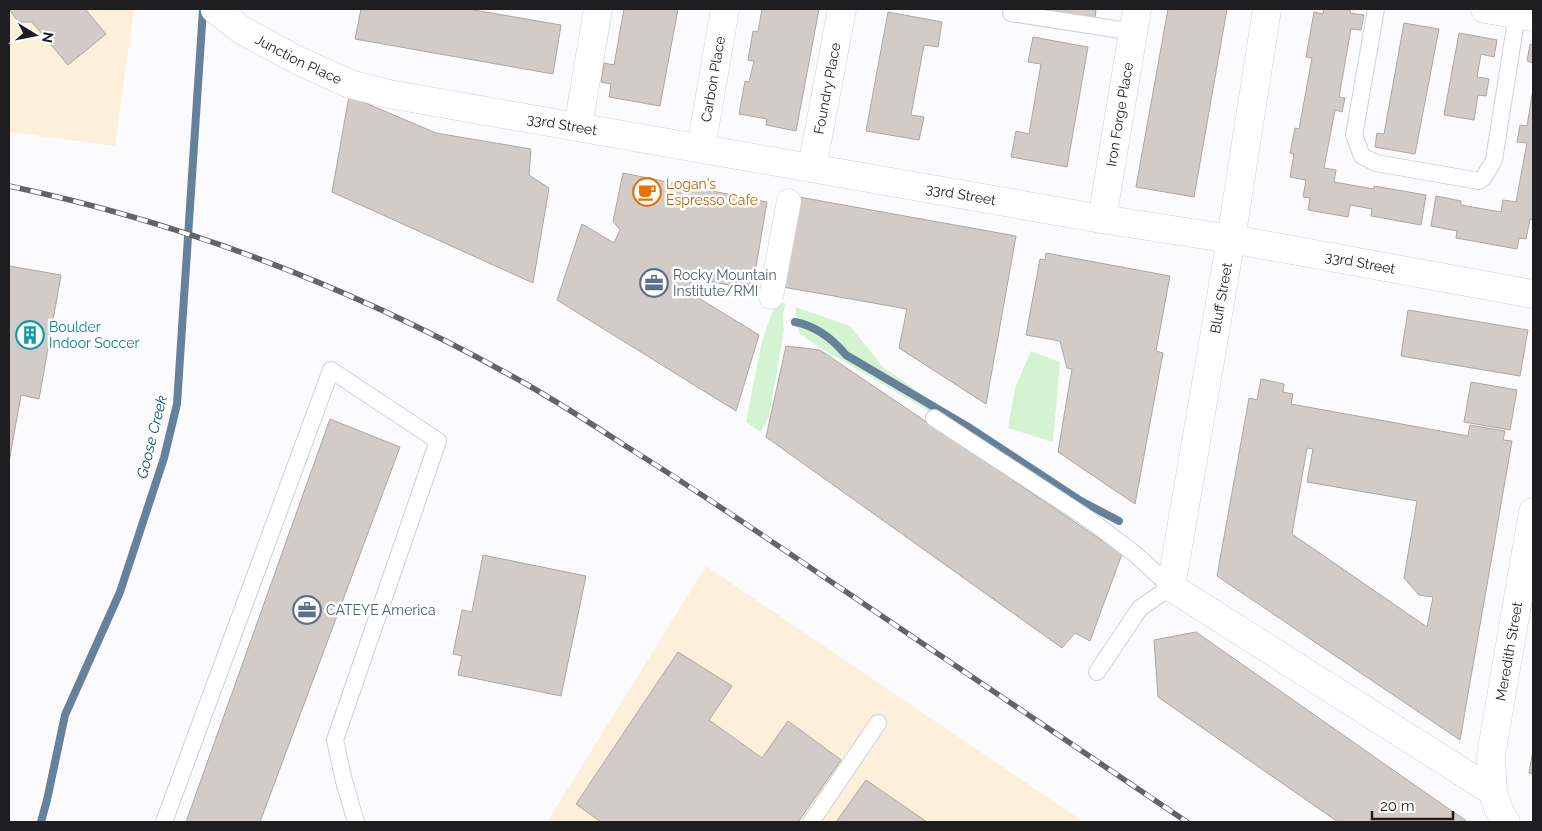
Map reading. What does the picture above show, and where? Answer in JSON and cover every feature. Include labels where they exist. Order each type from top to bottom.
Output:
[{"type":"street","name":"Junction Place","points":[[215,9],[243,32],[273,48],[350,84],[389,94]]},
{"type":"street","points":[[578,127],[598,9]]},
{"type":"street","name":"Carbon Place","points":[[701,148],[725,9]]},
{"type":"street","name":"Foundry Place","points":[[812,168],[842,9]]},
{"type":"street","name":"Bluff Street","points":[[1171,587],[1231,240],[1268,9]]},
{"type":"street","points":[[1485,9],[1525,16]]},
{"type":"street","name":"Iron Forge Place","points":[[1102,219],[1136,20]]},
{"type":"street","name":"33rd Street","points":[[389,94],[1533,294]]},
{"type":"street","points":[[771,297],[789,200]]},
{"type":"street","name":"Meredith Street","points":[[1506,822],[1500,814],[1492,791],[1491,755],[1533,512]]},
{"type":"street","points":[[1171,587],[1492,791]]},
{"type":"lane","points":[[1376,9],[1354,135],[1362,156],[1376,162],[1479,181],[1484,177],[1494,160],[1525,16]]},
{"type":"lane","points":[[1011,14],[1136,20]]},
{"type":"lane","points":[[164,822],[330,370],[438,441],[335,740],[356,822]]},
{"type":"lane","points":[[934,418],[1090,520],[1135,554],[1171,587],[1140,608],[1097,672]]},
{"type":"lane","points":[[811,822],[878,723]]},
{"type":"shaded area","points":[[9,9],[134,9],[115,146],[9,132]]},
{"type":"shaded area","points":[[706,566],[1084,822],[547,822]]},
{"type":"green space","points":[[776,302],[785,303],[783,315],[784,331],[769,416],[761,432],[746,422],[762,341]]},
{"type":"green space","points":[[795,307],[850,326],[883,367],[937,405],[934,414],[817,346],[799,333]]},
{"type":"green space","points":[[1031,351],[1060,362],[1053,442],[1008,428],[1015,388]]},
{"type":"building","points":[[9,9],[85,9],[106,34],[68,65],[32,22],[18,22]]},
{"type":"building","points":[[361,9],[468,9],[561,25],[553,74],[355,39]]},
{"type":"building","points":[[624,9],[678,9],[660,106],[609,97],[611,84],[601,82],[604,63],[614,65]]},
{"type":"building","points":[[762,9],[819,9],[796,131],[766,125],[767,119],[739,114],[745,81],[749,82],[754,61],[748,60],[753,31],[758,32]]},
{"type":"building","points":[[1039,9],[1096,9],[1095,19]]},
{"type":"building","points":[[1168,9],[1227,9],[1194,197],[1136,187]]},
{"type":"building","points":[[1324,9],[1351,9],[1350,13],[1364,15],[1361,30],[1351,29],[1339,97],[1345,98],[1342,112],[1335,110],[1324,168],[1336,170],[1334,182],[1374,189],[1374,186],[1426,195],[1421,225],[1371,216],[1372,209],[1350,205],[1348,217],[1308,210],[1310,198],[1303,197],[1306,180],[1290,177],[1294,154],[1290,153],[1295,128],[1299,129],[1312,58],[1306,57],[1314,12],[1323,14]]},
{"type":"building","points":[[888,12],[942,22],[938,47],[924,45],[911,115],[924,117],[919,140],[866,131]]},
{"type":"building","points":[[1404,23],[1439,29],[1415,154],[1375,147],[1377,133],[1384,134]]},
{"type":"building","points":[[1459,33],[1497,40],[1494,57],[1481,54],[1477,77],[1489,79],[1486,96],[1478,95],[1474,120],[1444,115]]},
{"type":"building","points":[[1033,37],[1088,47],[1067,167],[1011,157],[1016,131],[1029,134],[1041,64],[1028,62]]},
{"type":"building","points":[[1530,44],[1533,45],[1533,63],[1527,61]]},
{"type":"building","points":[[1533,89],[1533,220],[1530,219],[1526,239],[1519,238],[1517,249],[1456,238],[1457,231],[1431,226],[1436,196],[1461,201],[1461,205],[1501,212],[1503,200],[1516,202],[1527,143],[1517,142],[1520,125],[1527,126]]},
{"type":"building","points":[[349,96],[436,133],[531,149],[529,175],[549,188],[533,283],[332,192]]},
{"type":"building","points":[[623,173],[767,202],[752,290],[699,279],[692,294],[759,335],[736,411],[557,300],[582,224],[614,243],[620,230],[613,221]]},
{"type":"building","points":[[799,197],[1016,236],[986,404],[899,348],[907,309],[783,287]]},
{"type":"building","points":[[1046,253],[1170,276],[1156,351],[1163,353],[1135,504],[1058,452],[1072,369],[1067,368],[1060,341],[1026,335],[1040,259],[1045,260]]},
{"type":"building","name":"Boulder Indoor Soccer","points":[[9,266],[61,275],[39,399],[21,395],[9,462]]},
{"type":"building","points":[[1408,310],[1528,330],[1520,376],[1401,356]]},
{"type":"building","points":[[786,346],[820,350],[1122,554],[1090,641],[1075,633],[1062,648],[766,437]]},
{"type":"building","points":[[1261,379],[1284,384],[1283,392],[1293,394],[1291,404],[1468,436],[1470,425],[1505,431],[1503,440],[1512,441],[1460,740],[1217,576],[1249,398],[1257,400]],"holes":[[[1307,448],[1313,449],[1307,482],[1417,501],[1404,578],[1419,595],[1433,597],[1427,627],[1292,534]]]},
{"type":"building","points":[[1471,382],[1517,390],[1510,430],[1464,422]]},
{"type":"building","points":[[330,419],[400,447],[260,822],[186,822]]},
{"type":"building","points":[[483,555],[586,576],[561,696],[458,675],[462,656],[453,654],[462,610],[472,612]]},
{"type":"building","points":[[1196,632],[1468,822],[1338,822],[1158,697],[1154,640]]},
{"type":"building","points":[[678,652],[732,686],[709,720],[762,758],[788,721],[841,760],[798,822],[601,822],[576,804]]},
{"type":"building","points":[[1533,750],[1533,774],[1529,773]]},
{"type":"building","points":[[866,780],[927,822],[836,822]]},
{"type":"waterway","name":"Goose Creek","points":[[41,822],[65,715],[120,592],[164,458],[177,404],[203,9]]},
{"type":"waterway","points":[[795,322],[810,326],[835,343],[846,355],[970,428],[1081,501],[1119,521]]},
{"type":"railway","points":[[9,186],[144,220],[210,241],[339,291],[465,351],[588,421],[703,496],[1187,822]]},
{"type":"place","name":"Logan's Espresso Cafe","points":[[647,192]]},
{"type":"place","name":"Rocky Mountain Institute/RMI","points":[[654,283]]},
{"type":"place","name":"Boulder Indoor Soccer","points":[[30,335]]},
{"type":"place","name":"CATEYE America","points":[[307,610]]}]
